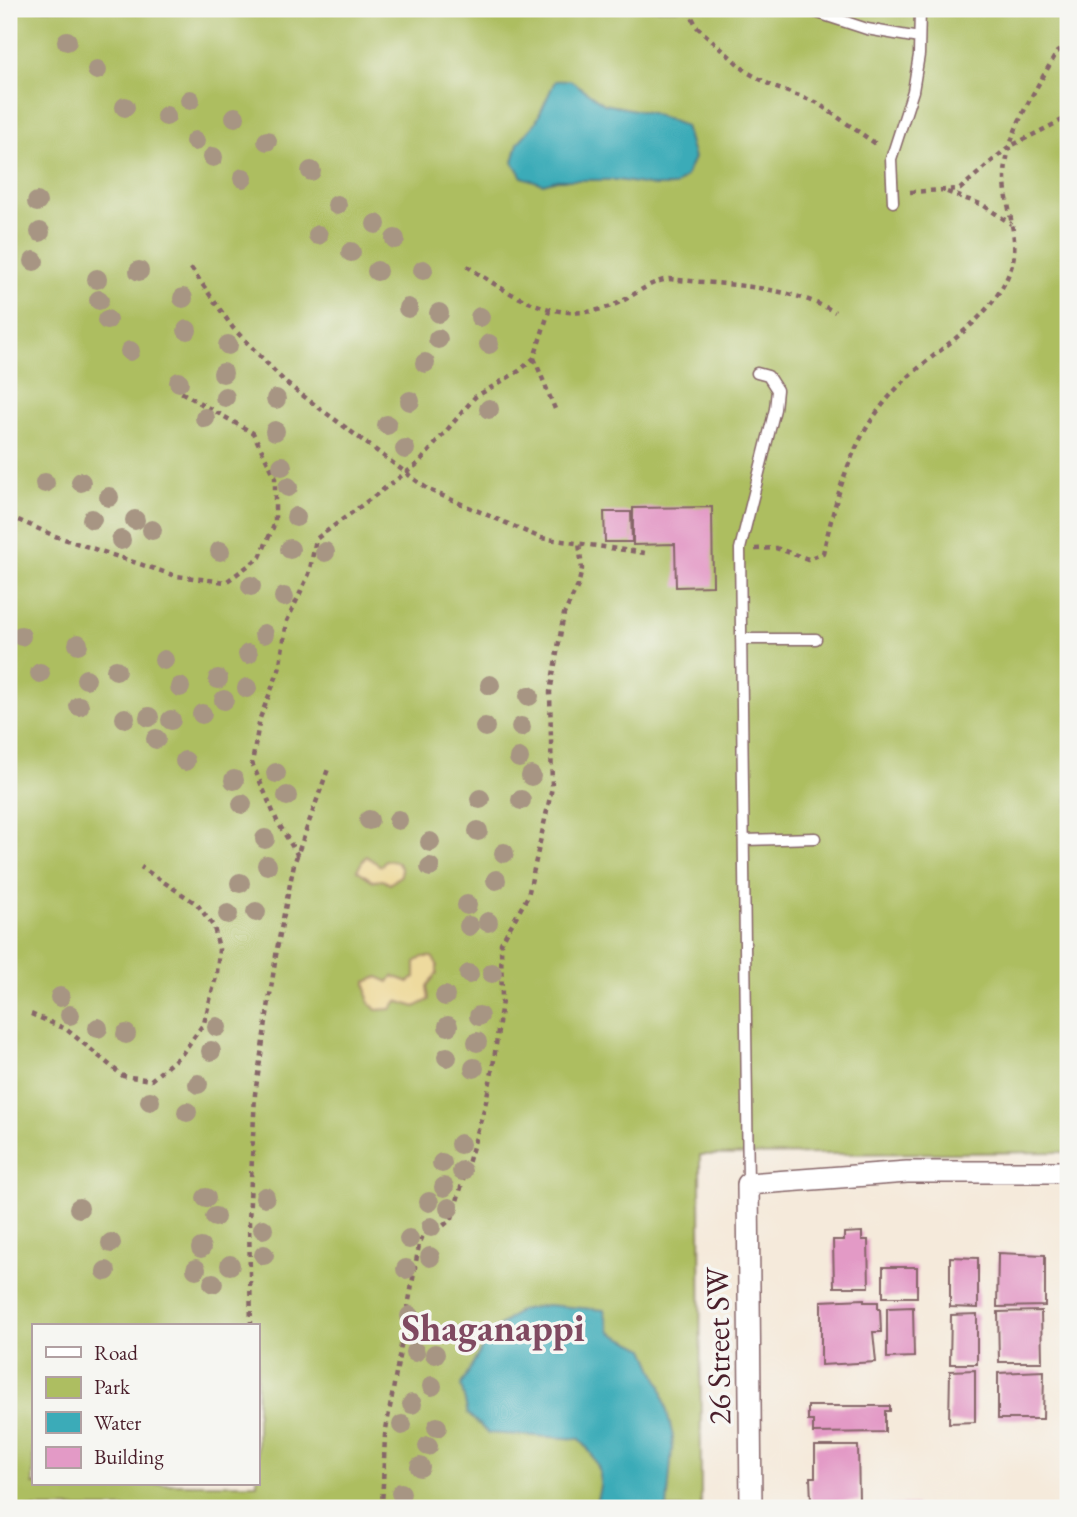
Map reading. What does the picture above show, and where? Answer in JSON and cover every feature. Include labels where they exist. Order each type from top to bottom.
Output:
[{"type":"street","points":[[748,1184],[907,1172],[1068,1172]]},
{"type":"street","name":"26 Street SW","points":[[748,1184],[751,1508]]},
{"type":"lane","points":[[806,9],[867,29],[919,38]]},
{"type":"lane","points":[[892,197],[891,159],[913,91],[920,9]]},
{"type":"lane","points":[[748,1184],[740,549],[775,409],[777,390],[768,376],[757,373]]},
{"type":"lane","points":[[741,639],[816,639]]},
{"type":"lane","points":[[744,840],[815,838]]},
{"type":"path","points":[[688,9],[697,27],[747,72],[833,112],[882,148],[891,159]]},
{"type":"path","points":[[740,549],[776,548],[808,559],[823,553],[841,479],[876,415],[903,382],[967,330],[996,295],[1012,268],[1014,250],[1005,177],[1007,148],[1057,52],[1068,44]]},
{"type":"path","points":[[892,197],[960,189],[1007,148],[1068,117]]},
{"type":"path","points":[[946,192],[983,205],[1011,224]]},
{"type":"path","points":[[467,266],[507,292],[549,311],[594,311],[617,303],[654,282],[669,279],[779,290],[835,312]]},
{"type":"path","points":[[191,268],[233,328],[286,383],[429,490],[541,538],[645,553]]},
{"type":"path","points":[[298,856],[277,821],[252,764],[260,718],[279,670],[287,621],[309,574],[316,539],[432,450],[475,397],[519,372],[534,358],[549,311]]},
{"type":"path","points":[[534,358],[555,409]]},
{"type":"path","points":[[9,516],[55,536],[176,576],[226,582],[260,557],[275,523],[275,476],[253,433],[179,391]]},
{"type":"path","points":[[382,1508],[385,1436],[419,1245],[424,1233],[443,1226],[452,1217],[485,1107],[502,1001],[501,943],[528,896],[552,788],[550,692],[564,614],[578,586],[582,569],[579,542]]},
{"type":"path","points":[[251,1324],[249,1222],[255,1094],[277,949],[298,856],[328,769]]},
{"type":"path","points":[[31,1014],[66,1029],[123,1076],[151,1080],[182,1054],[204,1023],[217,973],[219,949],[214,926],[197,904],[141,867]]},
{"type":"green space","points":[[9,9],[1068,9],[1068,1152],[700,1155],[701,1508],[9,1508]]},
{"type":"sand","points":[[366,856],[381,866],[385,860],[397,862],[401,875],[390,884],[383,880],[373,881],[357,870]]},
{"type":"sand","points":[[423,957],[432,957],[437,964],[437,973],[427,986],[429,1000],[415,1007],[397,1001],[391,1009],[376,1010],[368,1000],[366,982],[378,977],[389,982],[393,976],[409,982],[415,977],[415,962]]},
{"type":"water","points":[[570,80],[604,104],[651,113],[685,126],[694,158],[686,176],[675,186],[654,186],[617,180],[557,180],[543,184],[522,177],[513,162],[518,143],[536,122],[555,81]]},
{"type":"water","points":[[547,1305],[604,1310],[610,1332],[645,1349],[661,1386],[673,1437],[667,1508],[594,1508],[600,1488],[599,1471],[593,1456],[580,1439],[488,1433],[468,1414],[461,1385],[489,1335],[520,1310]]},
{"type":"building","points":[[712,507],[713,586],[676,587],[675,544],[633,545],[633,508]]},
{"type":"building","points":[[604,512],[631,512],[632,542],[605,542]]},
{"type":"building","points":[[862,1232],[862,1240],[868,1240],[869,1287],[834,1287],[833,1240],[844,1240],[844,1233]]},
{"type":"building","points":[[998,1253],[1045,1255],[1045,1306],[997,1307]]},
{"type":"building","points":[[950,1257],[978,1258],[978,1308],[950,1307]]},
{"type":"building","points":[[883,1267],[917,1267],[917,1297],[883,1297]]},
{"type":"building","points":[[864,1299],[864,1302],[878,1302],[880,1309],[881,1332],[873,1332],[876,1362],[821,1365],[821,1301]]},
{"type":"building","points":[[913,1307],[914,1357],[887,1358],[887,1308]]},
{"type":"building","points":[[1041,1311],[1042,1362],[999,1362],[998,1312]]},
{"type":"building","points":[[977,1314],[977,1364],[950,1364],[951,1315]]},
{"type":"building","points":[[975,1370],[975,1422],[949,1423],[950,1371]]},
{"type":"building","points":[[1044,1371],[1043,1419],[998,1419],[998,1373]]},
{"type":"building","points":[[808,1406],[890,1406],[890,1411],[885,1411],[885,1432],[813,1433],[813,1421],[808,1421]]},
{"type":"building","points":[[815,1446],[858,1446],[859,1501],[811,1501],[810,1477],[815,1477]]},
{"type":"building","points":[[890,1505],[916,1505],[917,1508],[890,1508]]},
{"type":"district","name":"Shaganappi","points":[[493,1328]]}]
